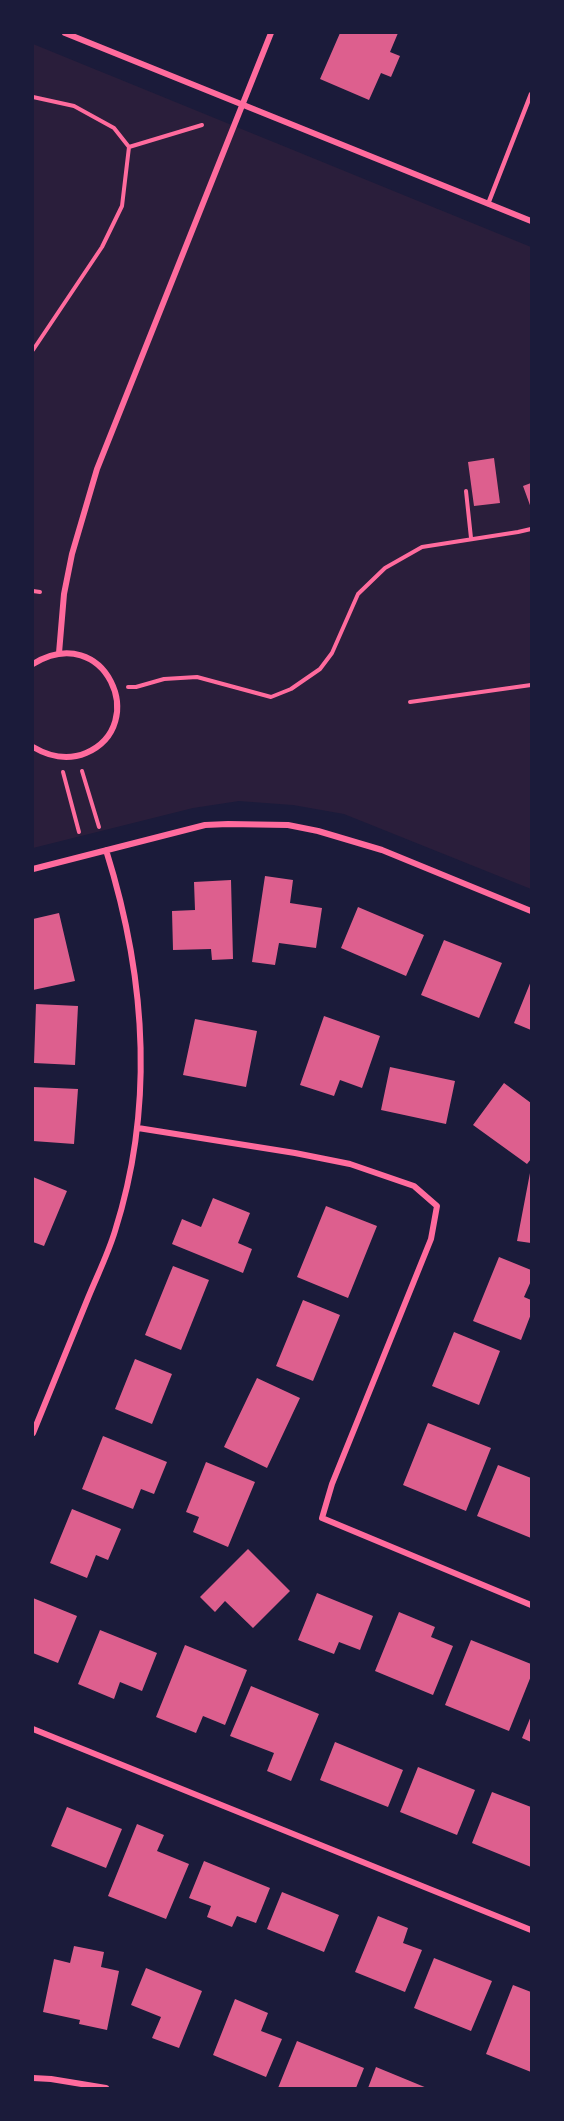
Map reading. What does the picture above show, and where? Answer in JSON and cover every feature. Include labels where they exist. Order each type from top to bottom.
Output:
[{"type":"street","points":[[65,33],[531,221]]},
{"type":"street","points":[[59,653],[64,594],[72,554],[97,469],[271,33]]},
{"type":"street","points":[[33,664],[59,653],[76,654],[92,660],[105,671],[114,686],[118,703],[115,721],[107,737],[94,749],[78,756],[58,757],[43,753],[33,747]]},
{"type":"street","points":[[33,869],[205,825],[288,825],[348,838],[382,850],[531,911]]},
{"type":"street","points":[[33,1433],[115,1232],[131,1172],[138,1128],[141,1034],[135,978],[130,938],[106,850]]},
{"type":"street","points":[[138,1128],[296,1152],[351,1164],[414,1186],[437,1206],[431,1239],[332,1484],[322,1518],[531,1605]]},
{"type":"street","points":[[33,1729],[531,1930]]},
{"type":"street","points":[[33,2078],[106,2088]]},
{"type":"lane","points":[[488,204],[531,94]]},
{"type":"path","points":[[33,97],[74,106],[114,128],[129,147],[122,206],[102,247],[33,351]]},
{"type":"path","points":[[129,147],[202,125]]},
{"type":"path","points":[[466,491],[471,538]]},
{"type":"path","points":[[114,686],[135,687],[164,679],[197,676],[270,697],[291,689],[320,669],[332,653],[358,594],[385,568],[422,547],[531,529]]},
{"type":"path","points":[[33,591],[40,592]]},
{"type":"path","points":[[410,702],[531,685]]},
{"type":"path","points":[[78,756],[99,826]]},
{"type":"path","points":[[58,757],[79,832]]},
{"type":"shaded area","points":[[33,44],[531,247],[531,889],[344,814],[293,805],[239,801],[193,808],[33,848]]},
{"type":"building","points":[[340,33],[398,33],[390,52],[400,56],[391,77],[381,73],[369,100],[320,79]]},
{"type":"building","points":[[494,458],[500,503],[474,506],[468,462]]},
{"type":"building","points":[[531,483],[531,508],[523,486]]},
{"type":"building","points":[[265,876],[293,880],[290,903],[322,908],[316,948],[279,943],[275,965],[252,962]]},
{"type":"building","points":[[231,880],[233,959],[212,960],[211,949],[173,950],[172,911],[195,910],[194,882]]},
{"type":"building","points":[[358,907],[424,935],[406,976],[341,948]]},
{"type":"building","points":[[59,913],[75,981],[33,990],[33,919]]},
{"type":"building","points":[[444,940],[502,963],[479,1018],[421,995]]},
{"type":"building","points":[[531,981],[531,1030],[514,1023]]},
{"type":"building","points":[[36,1004],[78,1006],[75,1065],[34,1063]]},
{"type":"building","points":[[324,1016],[380,1036],[362,1088],[340,1080],[334,1096],[300,1085]]},
{"type":"building","points":[[195,1019],[257,1031],[246,1087],[183,1075]]},
{"type":"building","points":[[390,1067],[455,1081],[446,1124],[381,1110]]},
{"type":"building","points":[[504,1083],[531,1103],[531,1159],[527,1164],[473,1125]]},
{"type":"building","points":[[33,1087],[78,1089],[74,1144],[33,1141]]},
{"type":"building","points":[[531,1173],[531,1243],[517,1241]]},
{"type":"building","points":[[33,1177],[67,1191],[44,1246],[33,1242]]},
{"type":"building","points":[[213,1198],[250,1213],[238,1243],[252,1249],[243,1273],[172,1244],[182,1219],[201,1227]]},
{"type":"building","points":[[326,1206],[377,1226],[348,1298],[297,1277]]},
{"type":"building","points":[[499,1257],[531,1270],[531,1281],[524,1297],[531,1300],[531,1314],[521,1340],[473,1321]]},
{"type":"building","points":[[173,1266],[209,1280],[181,1350],[145,1335]]},
{"type":"building","points":[[303,1300],[340,1315],[313,1381],[276,1366]]},
{"type":"building","points":[[454,1332],[500,1351],[479,1405],[432,1386]]},
{"type":"building","points":[[135,1359],[172,1374],[152,1424],[115,1409]]},
{"type":"building","points":[[257,1378],[300,1398],[267,1468],[224,1447]]},
{"type":"building","points":[[428,1423],[491,1448],[466,1511],[403,1485]]},
{"type":"building","points":[[103,1436],[167,1462],[154,1494],[141,1489],[133,1509],[82,1489]]},
{"type":"building","points":[[206,1462],[255,1482],[228,1547],[193,1532],[199,1517],[186,1512]]},
{"type":"building","points":[[498,1465],[531,1478],[531,1538],[477,1516]]},
{"type":"building","points":[[72,1509],[121,1529],[108,1560],[96,1555],[87,1578],[50,1563]]},
{"type":"building","points":[[248,1549],[290,1591],[253,1628],[225,1601],[215,1612],[200,1597]]},
{"type":"building","points":[[317,1593],[373,1616],[360,1650],[339,1642],[334,1654],[298,1640]]},
{"type":"building","points":[[33,1598],[77,1616],[58,1663],[33,1653]]},
{"type":"building","points":[[399,1612],[435,1627],[431,1637],[453,1646],[433,1695],[375,1671]]},
{"type":"building","points":[[100,1630],[157,1653],[142,1691],[120,1682],[114,1699],[78,1684]]},
{"type":"building","points":[[471,1640],[531,1664],[531,1676],[509,1731],[445,1705]]},
{"type":"building","points":[[185,1645],[247,1670],[225,1725],[203,1716],[196,1733],[156,1717]]},
{"type":"building","points":[[251,1686],[319,1714],[291,1781],[267,1771],[274,1753],[230,1736]]},
{"type":"building","points":[[531,1716],[531,1742],[522,1738]]},
{"type":"building","points":[[335,1742],[403,1770],[388,1807],[320,1780]]},
{"type":"building","points":[[418,1767],[475,1790],[457,1835],[400,1812]]},
{"type":"building","points":[[492,1792],[531,1807],[531,1867],[472,1843]]},
{"type":"building","points":[[67,1807],[122,1829],[106,1868],[51,1846]]},
{"type":"building","points":[[137,1824],[164,1835],[157,1851],[189,1864],[166,1919],[108,1896]]},
{"type":"building","points":[[204,1861],[270,1888],[256,1923],[237,1916],[232,1927],[207,1917],[211,1906],[189,1898]]},
{"type":"building","points":[[282,1892],[339,1915],[324,1952],[267,1929]]},
{"type":"building","points":[[378,1916],[408,1928],[403,1943],[422,1950],[405,1992],[355,1972]]},
{"type":"building","points":[[74,1946],[104,1952],[101,1967],[119,1971],[107,2030],[79,2024],[80,2020],[43,2012],[54,1959],[70,1963]]},
{"type":"building","points":[[434,1958],[492,1981],[471,2031],[414,2008]]},
{"type":"building","points":[[146,1968],[202,1991],[179,2048],[152,2038],[161,2017],[131,2005]]},
{"type":"building","points":[[513,1985],[531,1992],[531,2072],[486,2054]]},
{"type":"building","points":[[235,1999],[268,2013],[261,2031],[282,2039],[266,2077],[213,2055]]},
{"type":"building","points":[[297,2041],[364,2068],[356,2088],[278,2088]]},
{"type":"building","points":[[376,2067],[427,2088],[368,2088]]}]
